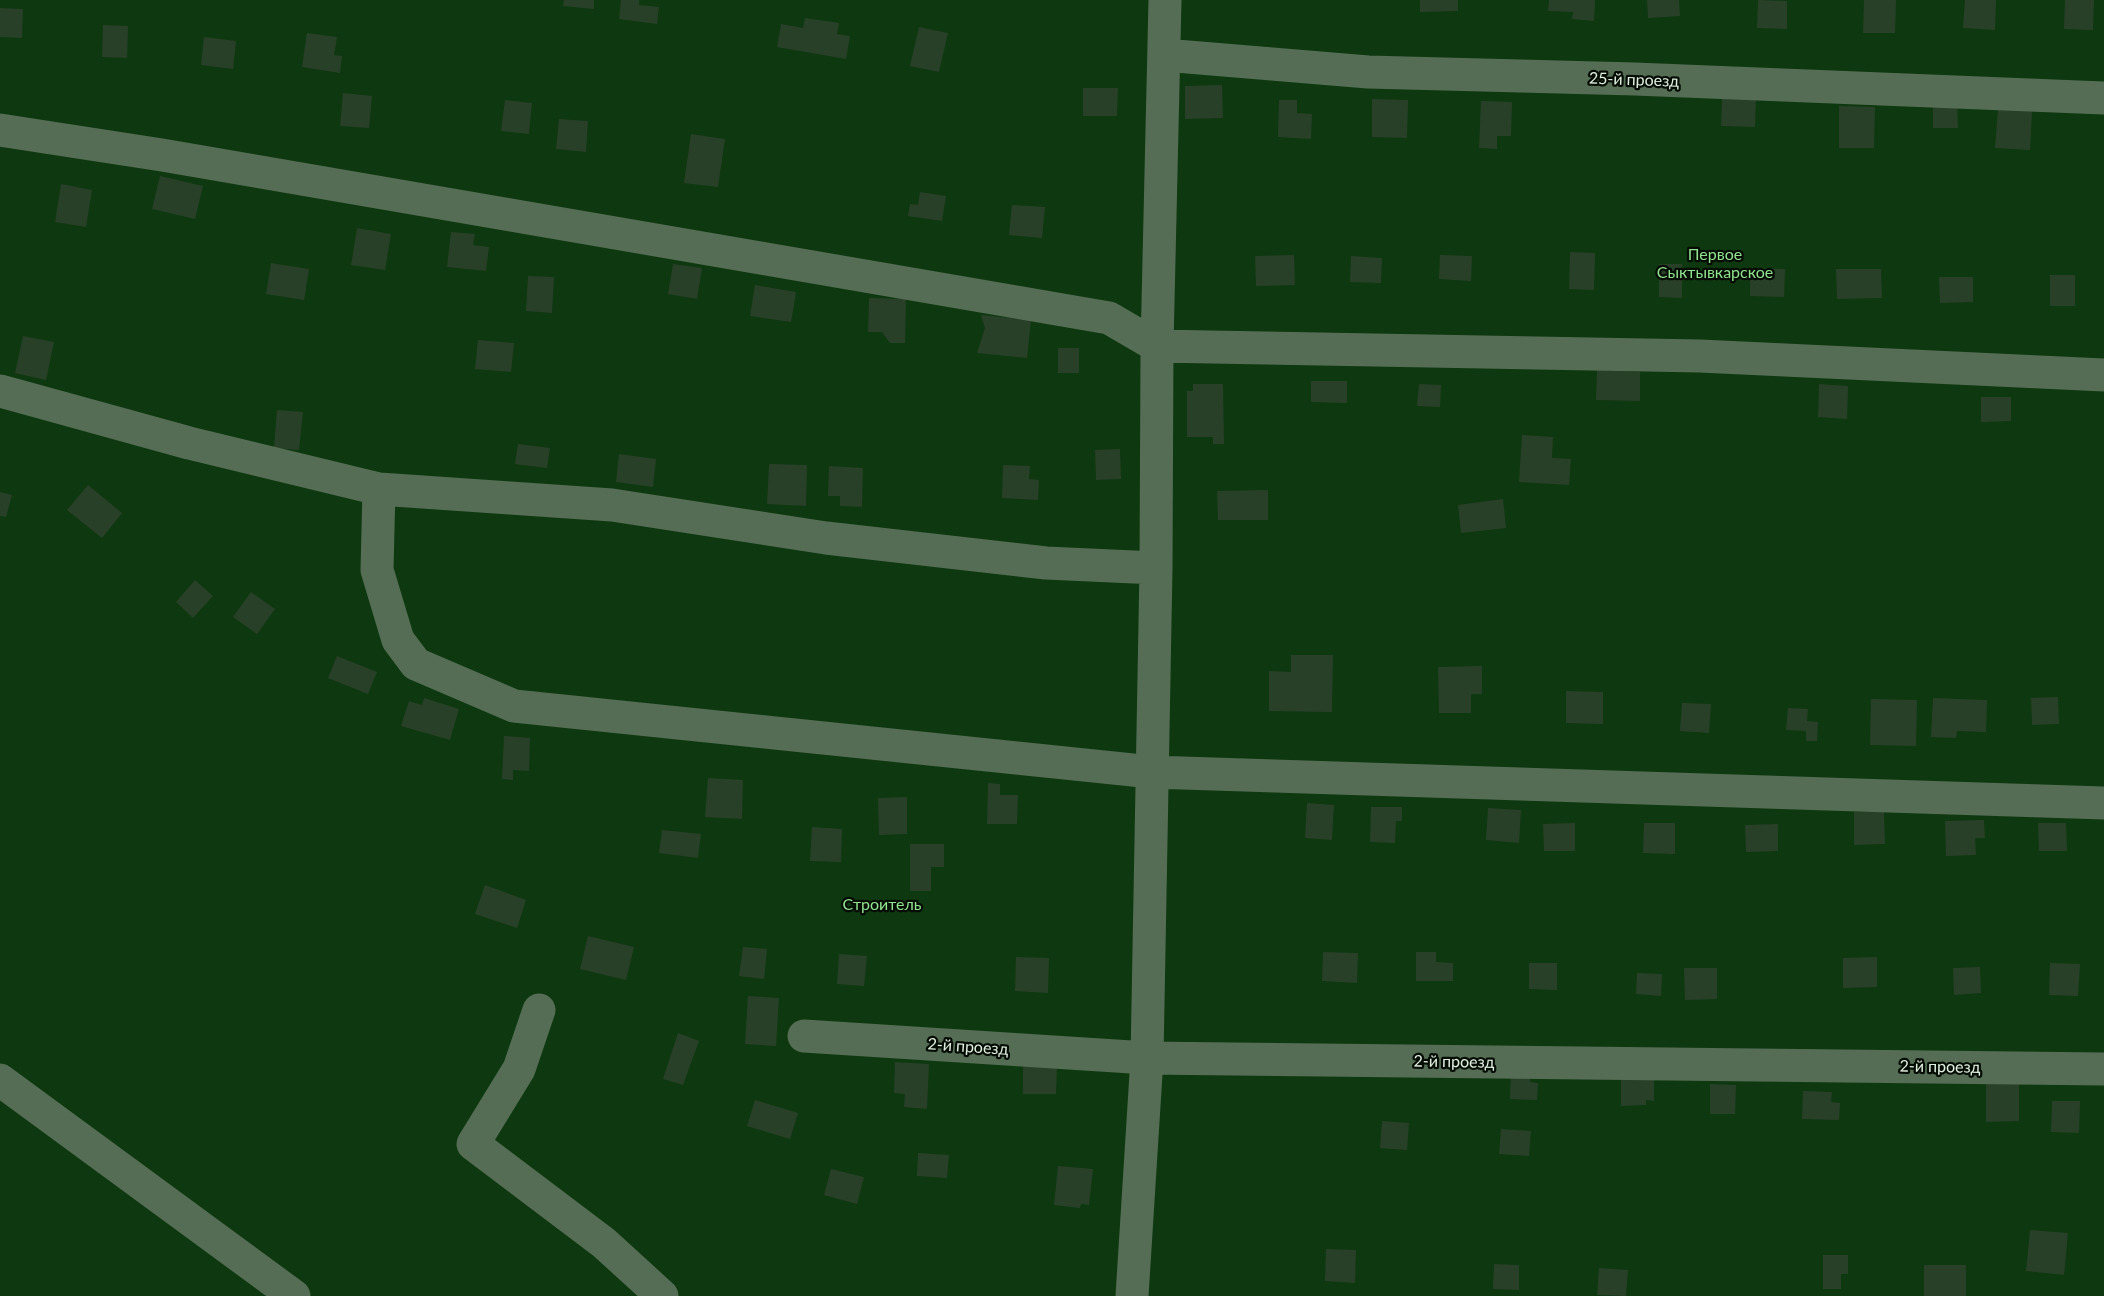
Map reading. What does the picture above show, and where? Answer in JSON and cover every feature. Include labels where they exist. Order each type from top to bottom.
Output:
[{"type":"street","points":[[1132,1296],[1147,1058],[1156,568],[1156,346],[1165,0]]},
{"type":"street","name":"25-й проезд","points":[[1164,55],[1368,72],[2104,98]]},
{"type":"street","points":[[0,130],[186,159],[1109,318],[1156,346],[1700,356],[2104,375]]},
{"type":"street","points":[[0,391],[189,443],[379,489],[612,505],[826,538],[1046,563],[1156,568]]},
{"type":"street","points":[[379,489],[377,570],[398,640],[416,664],[514,706],[1152,772],[2104,803]]},
{"type":"street","points":[[539,1010],[519,1069],[473,1144],[604,1243],[662,1296]]},
{"type":"street","name":"2-й проезд","points":[[804,1036],[1147,1058],[2104,1069]]},
{"type":"street","points":[[0,1080],[294,1296]]},
{"type":"green space","points":[[0,0],[2104,0],[2104,1296],[0,1296]]},
{"type":"building","points":[[564,0],[594,0],[594,9],[563,6]]},
{"type":"building","points":[[621,0],[639,0],[639,5],[659,7],[657,24],[619,19]]},
{"type":"building","points":[[1420,0],[1458,0],[1458,11],[1420,12]]},
{"type":"building","points":[[1549,0],[1595,0],[1594,21],[1572,19],[1573,12],[1548,11]]},
{"type":"building","points":[[1647,0],[1679,0],[1680,16],[1648,18]]},
{"type":"building","points":[[1758,0],[1787,1],[1787,29],[1757,28]]},
{"type":"building","points":[[1864,0],[1896,0],[1895,33],[1863,33]]},
{"type":"building","points":[[1965,0],[1996,0],[1995,30],[1963,28]]},
{"type":"building","points":[[2065,0],[2094,0],[2093,30],[2064,29]]},
{"type":"building","points":[[0,8],[23,9],[22,38],[0,37]]},
{"type":"building","points":[[805,18],[839,23],[837,34],[850,36],[846,59],[777,47],[781,24],[803,28]]},
{"type":"building","points":[[103,25],[128,26],[127,58],[102,57]]},
{"type":"building","points":[[919,27],[948,33],[939,72],[910,66]]},
{"type":"building","points":[[307,33],[337,37],[334,55],[342,56],[340,73],[302,67]]},
{"type":"building","points":[[204,37],[236,41],[233,69],[201,65]]},
{"type":"building","points":[[1222,85],[1223,118],[1185,119],[1185,86]]},
{"type":"building","points":[[1083,88],[1118,88],[1117,116],[1083,116]]},
{"type":"building","points":[[343,93],[372,96],[369,128],[340,126]]},
{"type":"building","points":[[1722,97],[1756,98],[1755,127],[1721,126]]},
{"type":"building","points":[[1372,99],[1408,100],[1407,138],[1372,137]]},
{"type":"building","points":[[505,100],[532,103],[529,134],[501,131]]},
{"type":"building","points":[[1279,100],[1297,100],[1297,113],[1312,114],[1311,139],[1278,137]]},
{"type":"building","points":[[1481,101],[1512,102],[1511,136],[1497,136],[1497,149],[1479,148]]},
{"type":"building","points":[[1933,101],[1957,101],[1958,128],[1933,128]]},
{"type":"building","points":[[1839,106],[1875,107],[1874,148],[1839,148]]},
{"type":"building","points":[[1998,109],[2032,111],[2030,150],[1995,148]]},
{"type":"building","points":[[559,119],[588,121],[586,152],[556,149]]},
{"type":"building","points":[[691,134],[725,139],[718,187],[684,183]]},
{"type":"building","points":[[160,176],[203,186],[195,219],[152,209]]},
{"type":"building","points":[[61,184],[92,190],[86,227],[55,222]]},
{"type":"building","points":[[920,192],[946,196],[942,221],[908,216],[910,204],[918,205]]},
{"type":"building","points":[[1012,205],[1045,207],[1042,238],[1009,235]]},
{"type":"building","points":[[357,228],[391,234],[385,270],[351,265]]},
{"type":"building","points":[[451,232],[475,234],[473,245],[489,247],[486,271],[447,267]]},
{"type":"building","points":[[1570,252],[1595,253],[1594,290],[1569,289]]},
{"type":"building","points":[[1294,255],[1295,285],[1256,286],[1255,256]]},
{"type":"building","points":[[1440,255],[1472,256],[1471,281],[1439,279]]},
{"type":"building","points":[[1351,256],[1382,258],[1381,283],[1350,282]]},
{"type":"building","points":[[271,263],[309,269],[304,300],[266,294]]},
{"type":"building","points":[[673,264],[702,268],[697,299],[668,294]]},
{"type":"building","points":[[1659,264],[1682,264],[1682,298],[1659,297]]},
{"type":"building","points":[[1750,268],[1785,269],[1784,297],[1750,296]]},
{"type":"building","points":[[1836,269],[1881,269],[1882,298],[1837,299]]},
{"type":"building","points":[[2050,275],[2075,275],[2075,306],[2050,306]]},
{"type":"building","points":[[528,276],[554,277],[552,313],[526,311]]},
{"type":"building","points":[[1939,277],[1973,277],[1973,302],[1940,303]]},
{"type":"building","points":[[755,285],[796,292],[791,322],[750,316]]},
{"type":"building","points":[[869,298],[906,299],[905,343],[890,343],[882,332],[868,332]]},
{"type":"building","points":[[981,315],[1031,320],[1027,358],[977,353],[985,328]]},
{"type":"building","points":[[23,336],[54,342],[46,380],[15,373]]},
{"type":"building","points":[[478,340],[514,343],[511,372],[475,369]]},
{"type":"building","points":[[1058,348],[1079,348],[1079,373],[1058,373]]},
{"type":"building","points":[[1597,370],[1640,372],[1640,401],[1596,400]]},
{"type":"building","points":[[1311,381],[1347,381],[1347,403],[1311,402]]},
{"type":"building","points":[[1193,384],[1223,384],[1224,444],[1213,444],[1213,437],[1187,437],[1187,391],[1193,391]]},
{"type":"building","points":[[1419,384],[1441,385],[1440,407],[1417,406]]},
{"type":"building","points":[[1819,384],[1848,386],[1847,419],[1818,417]]},
{"type":"building","points":[[1981,397],[2011,397],[2011,421],[1981,422]]},
{"type":"building","points":[[277,410],[303,412],[299,450],[274,448]]},
{"type":"building","points":[[1522,435],[1553,437],[1552,458],[1571,459],[1569,485],[1519,482]]},
{"type":"building","points":[[518,444],[550,448],[547,468],[515,464]]},
{"type":"building","points":[[1120,449],[1121,479],[1096,480],[1095,450]]},
{"type":"building","points":[[619,454],[656,459],[653,487],[616,482]]},
{"type":"building","points":[[769,464],[807,465],[806,506],[767,504]]},
{"type":"building","points":[[1003,465],[1030,466],[1029,479],[1039,480],[1038,500],[1002,498]]},
{"type":"building","points":[[829,466],[863,468],[862,507],[840,506],[840,496],[828,496]]},
{"type":"building","points":[[88,485],[122,513],[102,538],[67,510]]},
{"type":"building","points":[[1268,490],[1268,520],[1218,520],[1217,491]]},
{"type":"building","points":[[0,492],[12,495],[6,517],[0,516]]},
{"type":"building","points":[[1503,499],[1506,528],[1461,533],[1458,505]]},
{"type":"building","points":[[195,580],[213,596],[193,618],[176,602]]},
{"type":"building","points":[[251,592],[275,609],[257,634],[233,617]]},
{"type":"building","points":[[1291,655],[1333,655],[1332,712],[1269,711],[1269,671],[1291,672]]},
{"type":"building","points":[[337,656],[377,672],[368,694],[328,678]]},
{"type":"building","points":[[1482,666],[1482,694],[1471,694],[1471,713],[1439,713],[1438,667]]},
{"type":"building","points":[[1566,691],[1603,692],[1603,724],[1566,723]]},
{"type":"building","points":[[2058,697],[2059,724],[2032,725],[2031,698]]},
{"type":"building","points":[[424,698],[459,709],[450,740],[401,726],[409,701],[422,705]]},
{"type":"building","points":[[1933,698],[1987,700],[1986,732],[1957,731],[1956,738],[1931,737]]},
{"type":"building","points":[[1871,699],[1917,700],[1916,746],[1870,745]]},
{"type":"building","points":[[1682,703],[1711,704],[1709,733],[1680,731]]},
{"type":"building","points":[[1788,708],[1808,709],[1807,721],[1818,722],[1817,741],[1806,741],[1806,731],[1786,730]]},
{"type":"building","points":[[504,736],[530,738],[529,771],[513,770],[513,780],[502,779]]},
{"type":"building","points":[[708,778],[743,780],[742,819],[705,817]]},
{"type":"building","points":[[988,783],[1000,784],[1000,795],[1018,795],[1017,824],[987,824]]},
{"type":"building","points":[[907,797],[907,834],[879,835],[878,798]]},
{"type":"building","points":[[1307,803],[1334,805],[1332,840],[1305,838]]},
{"type":"building","points":[[1371,807],[1402,807],[1402,821],[1396,821],[1395,843],[1370,842]]},
{"type":"building","points":[[1488,808],[1521,810],[1519,843],[1486,840]]},
{"type":"building","points":[[1884,811],[1885,844],[1854,845],[1854,812]]},
{"type":"building","points":[[1984,820],[1985,838],[1975,838],[1976,855],[1946,856],[1945,821]]},
{"type":"building","points":[[1575,823],[1575,851],[1544,851],[1543,824]]},
{"type":"building","points":[[1644,823],[1675,823],[1675,854],[1643,853]]},
{"type":"building","points":[[2038,823],[2066,823],[2067,851],[2039,851]]},
{"type":"building","points":[[1778,824],[1778,851],[1746,852],[1745,825]]},
{"type":"building","points":[[812,827],[842,829],[841,862],[810,861]]},
{"type":"building","points":[[662,830],[701,834],[698,858],[659,853]]},
{"type":"building","points":[[910,844],[944,844],[944,867],[931,867],[931,891],[910,891]]},
{"type":"building","points":[[485,885],[526,900],[517,928],[475,914]]},
{"type":"building","points":[[588,936],[634,947],[626,980],[580,969]]},
{"type":"building","points":[[743,947],[767,949],[764,979],[739,976]]},
{"type":"building","points":[[1323,952],[1358,953],[1357,983],[1322,981]]},
{"type":"building","points":[[1416,952],[1436,952],[1436,962],[1453,963],[1453,981],[1416,981]]},
{"type":"building","points":[[839,954],[867,956],[864,986],[837,984]]},
{"type":"building","points":[[1016,957],[1049,958],[1048,993],[1015,991]]},
{"type":"building","points":[[1877,957],[1877,987],[1843,988],[1843,958]]},
{"type":"building","points":[[1529,963],[1557,963],[1557,990],[1529,989]]},
{"type":"building","points":[[2050,963],[2080,964],[2078,996],[2049,995]]},
{"type":"building","points":[[1980,967],[1981,993],[1954,995],[1953,968]]},
{"type":"building","points":[[1684,968],[1717,968],[1717,999],[1685,1000]]},
{"type":"building","points":[[1637,973],[1662,974],[1661,996],[1636,994]]},
{"type":"building","points":[[748,996],[779,998],[776,1046],[745,1044]]},
{"type":"building","points":[[678,1033],[699,1041],[683,1085],[663,1079]]},
{"type":"building","points":[[895,1062],[929,1064],[927,1109],[904,1107],[905,1094],[894,1093]]},
{"type":"building","points":[[1023,1065],[1057,1066],[1056,1094],[1023,1094]]},
{"type":"building","points":[[1511,1073],[1530,1074],[1530,1082],[1538,1083],[1537,1100],[1510,1099]]},
{"type":"building","points":[[1621,1078],[1654,1078],[1654,1101],[1646,1100],[1646,1105],[1621,1106]]},
{"type":"building","points":[[1710,1084],[1736,1085],[1735,1114],[1710,1114]]},
{"type":"building","points":[[1986,1084],[2019,1084],[2019,1121],[1986,1122]]},
{"type":"building","points":[[1803,1091],[1832,1092],[1831,1102],[1840,1103],[1839,1120],[1802,1119]]},
{"type":"building","points":[[755,1100],[798,1113],[790,1139],[747,1126]]},
{"type":"building","points":[[2052,1101],[2080,1101],[2079,1133],[2051,1132]]},
{"type":"building","points":[[1382,1121],[1409,1123],[1407,1150],[1380,1148]]},
{"type":"building","points":[[1501,1129],[1531,1131],[1529,1156],[1499,1154]]},
{"type":"building","points":[[918,1153],[949,1155],[947,1178],[917,1176]]},
{"type":"building","points":[[1058,1166],[1093,1169],[1089,1205],[1081,1204],[1080,1208],[1054,1205]]},
{"type":"building","points":[[831,1169],[864,1177],[857,1204],[824,1195]]},
{"type":"building","points":[[2030,1230],[2068,1233],[2064,1275],[2026,1271]]},
{"type":"building","points":[[1326,1249],[1356,1250],[1355,1283],[1325,1281]]},
{"type":"building","points":[[1823,1255],[1848,1255],[1848,1274],[1841,1274],[1841,1289],[1823,1289]]},
{"type":"building","points":[[1494,1264],[1519,1265],[1519,1290],[1493,1289]]},
{"type":"building","points":[[1924,1265],[1966,1265],[1966,1296],[1924,1296]]},
{"type":"building","points":[[1599,1268],[1628,1270],[1626,1296],[1597,1295]]},
{"type":"park label","name":"Первое Сыктывкарское","points":[[1715,264]]},
{"type":"park label","name":"Строитель","points":[[882,905]]}]
